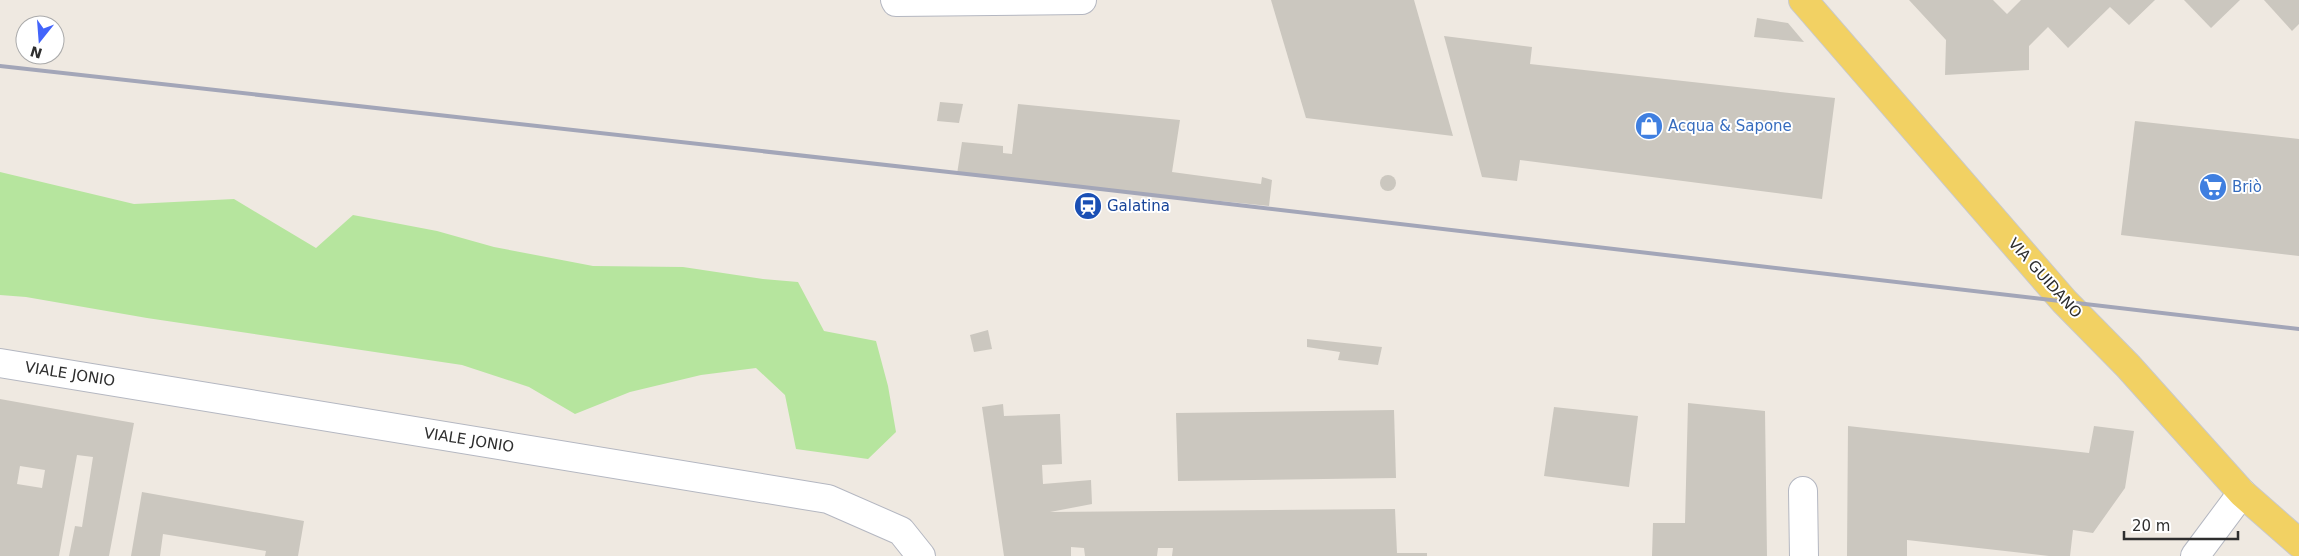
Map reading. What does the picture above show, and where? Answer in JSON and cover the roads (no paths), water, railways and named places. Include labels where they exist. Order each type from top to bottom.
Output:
[{"type":"main road","name":"VIA GUIDANO","points":[[1803,0],[2064,301],[2128,366],[2242,493],[2299,543]]},
{"type":"street","points":[[895,1],[1082,0]]},
{"type":"street","name":"VIALE JONIO","points":[[0,363],[828,499],[901,531],[921,556]]},
{"type":"street","points":[[1803,491],[1804,556]]},
{"type":"street","points":[[2195,556],[2242,493]]},
{"type":"railway","points":[[0,66],[1083,187],[2299,329]]},
{"type":"place","name":"Acqua & Sapone","points":[[1649,126]]},
{"type":"place","name":"Briò","points":[[2213,187]]},
{"type":"place","name":"Galatina","points":[[1088,206]]}]
